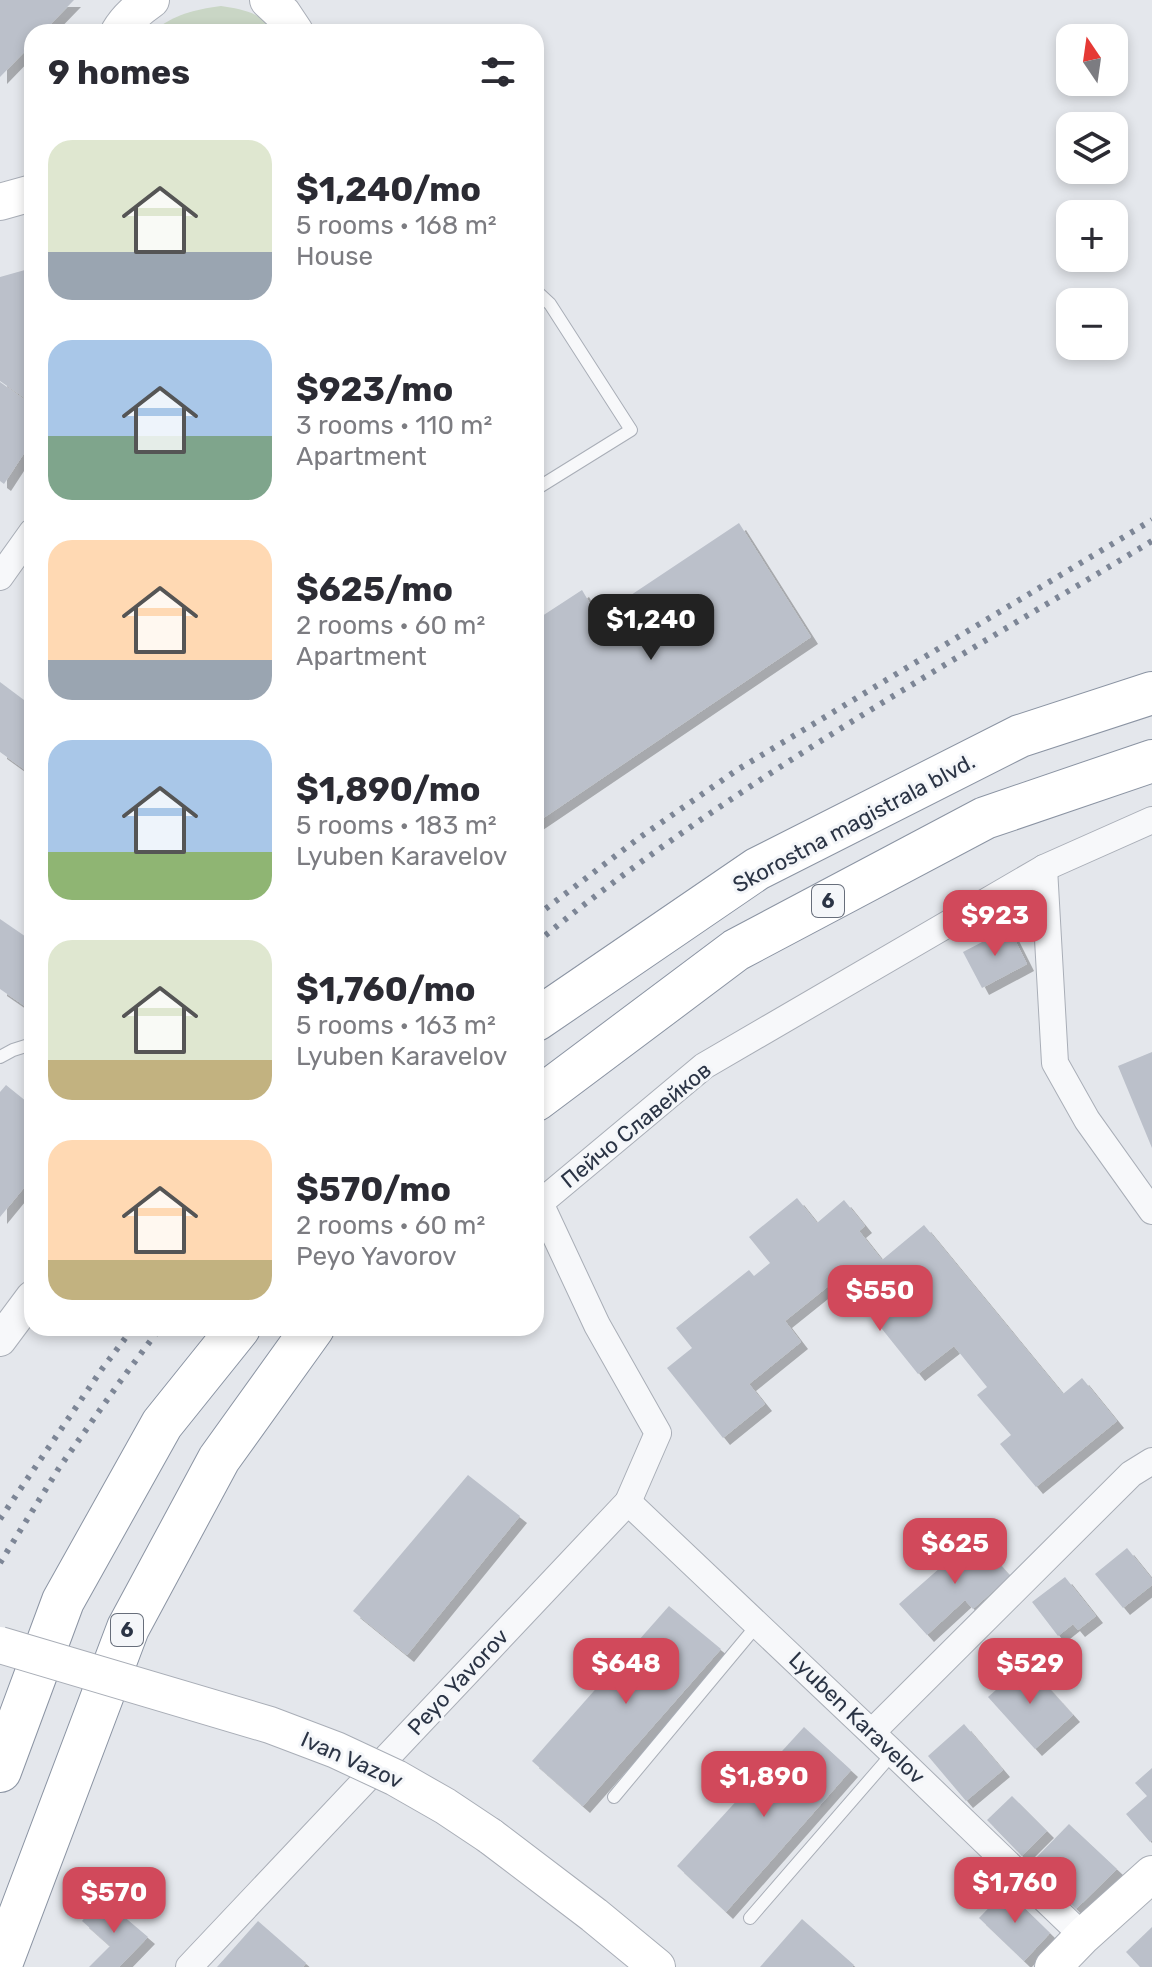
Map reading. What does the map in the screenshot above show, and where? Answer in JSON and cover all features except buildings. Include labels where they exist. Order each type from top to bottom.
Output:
[{"type":"highway","name":"Skorostna magistrala blvd.","points":[[544,1015],[757,869],[1020,736],[1152,693]]},
{"type":"highway","name":"6","points":[[544,1094],[736,950],[985,818],[1152,761]]},
{"type":"highway","points":[[0,1771],[63,1601],[162,1424],[233,1336]]},
{"type":"highway","name":"6","points":[[0,1967],[128,1628],[219,1459],[307,1336]]},
{"type":"main road","points":[[124,24],[151,0]]},
{"type":"main road","points":[[0,202],[24,195]]},
{"type":"main road","name":"Ivan Vazov","points":[[0,1645],[270,1725],[336,1750],[396,1778],[490,1836],[657,1967]]},
{"type":"main road","points":[[1053,1967],[1083,1936],[1150,1880]]},
{"type":"street","points":[[0,577],[24,543]]},
{"type":"street","name":"Пейчо Славейков","points":[[544,1200],[704,1066],[1044,868],[1152,820]]},
{"type":"street","points":[[1044,868],[1055,1063],[1087,1120],[1143,1184],[1152,1211]]},
{"type":"street","name":"Пейчо Славейков","points":[[544,1212],[597,1325],[658,1433],[628,1502]]},
{"type":"street","points":[[0,1340],[24,1308]]},
{"type":"street","points":[[872,1732],[1131,1474],[1152,1461]]},
{"type":"street","name":"Lyuben Karavelov","points":[[628,1502],[1083,1936]]},
{"type":"street","name":"Peyo Yavorov","points":[[189,1967],[628,1502]]},
{"type":"lane","points":[[544,298],[631,430],[544,484]]},
{"type":"lane","points":[[0,1057],[24,1047]]},
{"type":"lane","points":[[614,1797],[758,1624]]},
{"type":"lane","points":[[750,1918],[893,1753]]},
{"type":"green space","points":[[221,6],[244,11],[258,16],[267,24],[164,24],[202,9]]},
{"type":"railway","points":[[544,910],[639,838],[737,770],[1152,520]]},
{"type":"railway","points":[[544,937],[608,886],[759,781],[836,731],[1152,541]]},
{"type":"railway","points":[[0,1519],[127,1336]]},
{"type":"railway","points":[[0,1563],[59,1468],[154,1336]]}]
